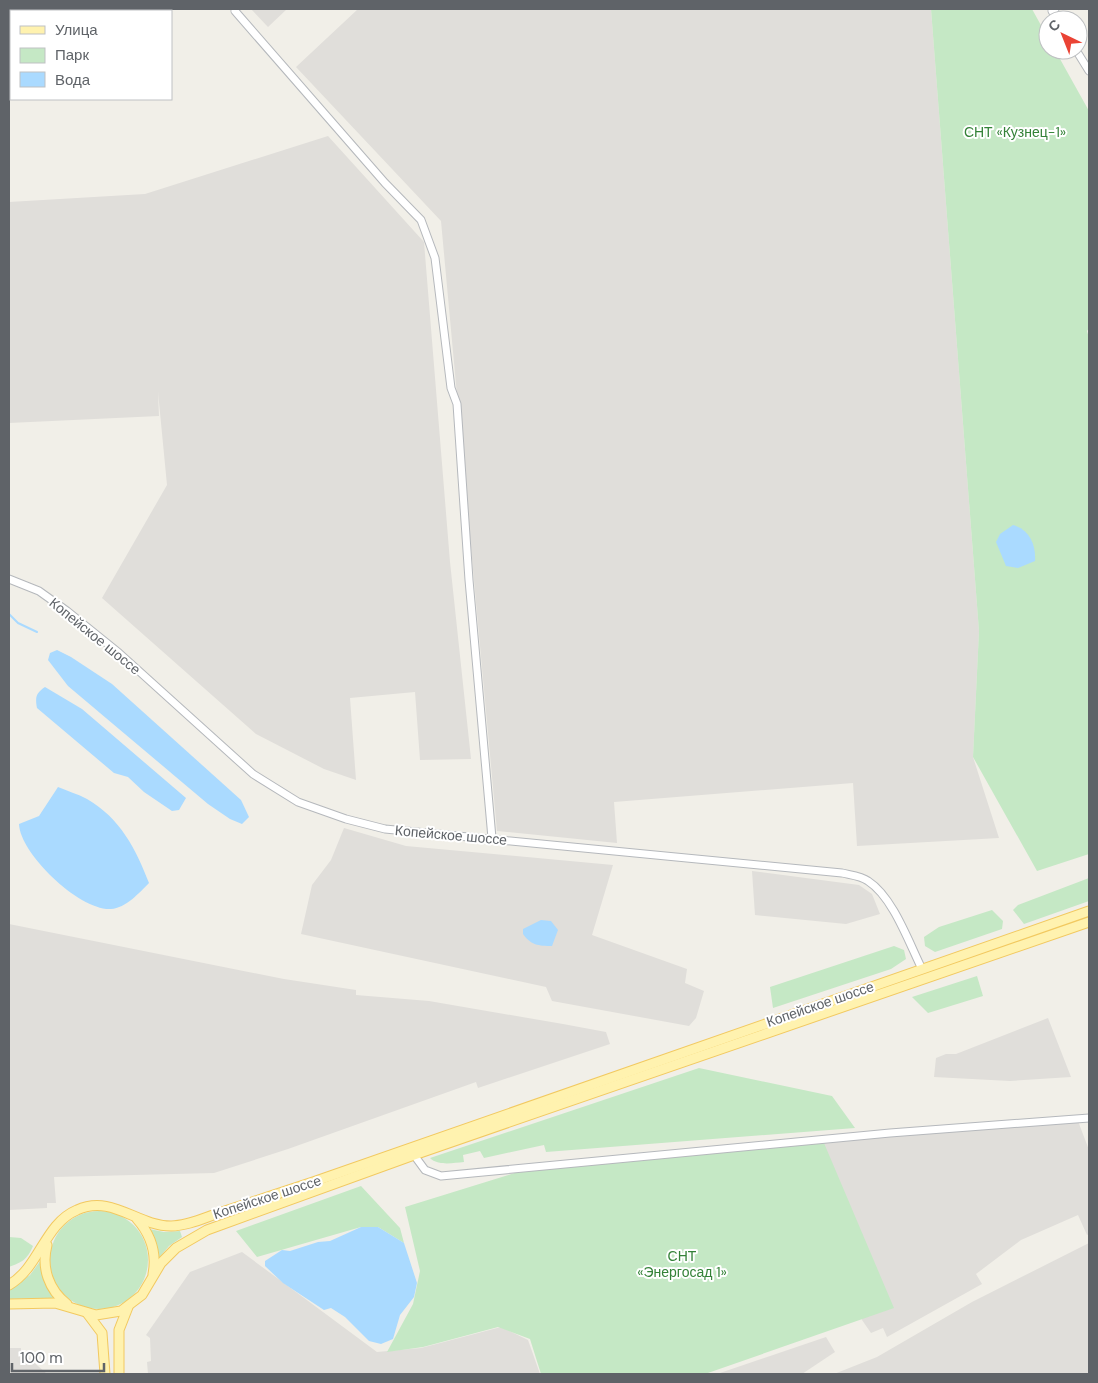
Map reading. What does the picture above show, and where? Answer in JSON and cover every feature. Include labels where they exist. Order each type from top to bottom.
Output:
[{"type":"main road","name":"Копейское шоссе","points":[[9,1285],[35,1261],[51,1233],[68,1215],[91,1205],[120,1209],[136,1219],[172,1226],[197,1220],[313,1182],[1089,911]]},
{"type":"main road","name":"Копейское шоссе","points":[[128,1307],[142,1295],[151,1279],[172,1252],[197,1234],[414,1156],[1089,922]]},
{"type":"main road","points":[[922,969],[925,979]]},
{"type":"main road","points":[[136,1219],[147,1231],[153,1247],[154,1263],[151,1279]]},
{"type":"main road","points":[[51,1233],[46,1249],[46,1273],[52,1288],[69,1306]]},
{"type":"main road","points":[[9,1304],[41,1303],[69,1306],[87,1314],[113,1313],[128,1307]]},
{"type":"main road","points":[[119,1374],[119,1330],[128,1307]]},
{"type":"main road","points":[[87,1314],[102,1333],[105,1374]]},
{"type":"street","points":[[235,11],[385,183],[421,220],[435,258],[451,388],[457,404],[468,571],[492,838]]},
{"type":"street","points":[[1082,60],[1089,71]]},
{"type":"street","name":"Копейское шоссе","points":[[9,579],[39,591],[67,611],[119,653],[253,774],[298,802],[346,819],[385,829],[842,873],[867,880],[882,894],[922,969]]},
{"type":"street","points":[[414,1156],[425,1170],[441,1176],[890,1133],[1089,1118]]},
{"type":"shaded area","points":[[251,9],[287,9],[268,27]]},
{"type":"shaded area","points":[[358,9],[931,9],[979,631],[973,757],[999,838],[857,846],[853,783],[614,802],[617,843],[497,831],[441,221],[296,67]]},
{"type":"shaded area","points":[[328,136],[424,242],[450,562],[471,759],[420,760],[415,692],[350,698],[356,780],[324,769],[256,734],[102,598],[167,485],[158,392],[159,416],[9,423],[9,202],[145,194]]},
{"type":"shaded area","points":[[344,828],[406,846],[613,865],[592,935],[687,969],[685,983],[704,991],[696,1018],[689,1026],[552,1001],[546,987],[301,934],[312,885],[331,860]]},
{"type":"shaded area","points":[[752,871],[859,885],[872,894],[880,914],[846,924],[755,915]]},
{"type":"shaded area","points":[[9,924],[284,979],[356,990],[356,995],[429,1001],[606,1032],[610,1044],[478,1088],[476,1082],[288,1149],[214,1173],[54,1177],[56,1203],[47,1203],[47,1208],[9,1210]]},
{"type":"shaded area","points":[[1048,1018],[1071,1077],[1010,1081],[934,1077],[936,1058],[946,1054],[956,1054]]},
{"type":"shaded area","points":[[1078,1121],[1089,1150],[1089,1234],[1087,1235],[1078,1215],[1021,1240],[976,1274],[982,1284],[887,1337],[883,1328],[871,1333],[862,1320],[823,1142]]},
{"type":"shaded area","points":[[1089,1243],[1089,1374],[834,1374],[877,1357],[972,1302]]},
{"type":"shaded area","points":[[242,1252],[377,1352],[421,1348],[501,1327],[528,1340],[540,1374],[148,1374],[147,1362],[151,1361],[150,1338],[146,1335],[190,1272]]},
{"type":"shaded area","points":[[826,1337],[835,1352],[802,1374],[717,1374]]},
{"type":"shaded area","points":[[9,1348],[21,1348],[21,1351],[47,1374],[9,1374]]},
{"type":"green space","name":"СНТ «Кузнец-1»","points":[[931,9],[1032,9],[1038,20],[1038,60],[1061,60],[1089,111],[1089,328],[1087,331],[1089,338],[1089,854],[1037,871],[973,757],[979,631]]},
{"type":"green space","points":[[1089,878],[1089,901],[1024,924],[1013,910],[1018,905]]},
{"type":"green space","points":[[992,910],[1003,921],[1002,929],[935,952],[925,946],[924,937],[939,927]]},
{"type":"green space","points":[[894,946],[904,950],[906,959],[891,969],[773,1008],[770,987]]},
{"type":"green space","points":[[977,976],[983,996],[928,1013],[912,997]]},
{"type":"green space","points":[[699,1068],[832,1096],[855,1128],[546,1152],[544,1145],[484,1158],[480,1151],[463,1155],[464,1162],[451,1163],[441,1163],[430,1158]]},
{"type":"green space","name":"СНТ «Энергосад 1»","points":[[824,1143],[894,1308],[705,1374],[541,1374],[530,1339],[498,1327],[423,1347],[387,1352],[413,1304],[420,1271],[405,1207],[531,1168]]},
{"type":"green space","points":[[361,1186],[400,1228],[404,1243],[378,1227],[361,1227],[257,1257],[236,1231]]},
{"type":"green space","points":[[99,1211],[118,1215],[134,1225],[144,1241],[148,1260],[144,1279],[134,1295],[118,1305],[99,1309],[80,1305],[64,1295],[54,1279],[50,1260],[54,1241],[64,1225],[80,1215]]},
{"type":"green space","points":[[149,1229],[164,1232],[180,1231],[182,1237],[169,1246],[158,1259],[156,1245]]},
{"type":"green space","points":[[9,1237],[21,1238],[33,1246],[24,1260],[9,1267]]},
{"type":"green space","points":[[41,1260],[42,1274],[54,1298],[9,1299],[9,1290],[30,1275]]},
{"type":"water","points":[[1013,525],[1028,534],[1034,549],[1035,561],[1018,568],[1006,566],[996,542],[1000,534]]},
{"type":"water","points":[[57,650],[112,684],[241,800],[249,817],[242,824],[230,819],[208,804],[68,686],[48,660],[50,653]]},
{"type":"water","points":[[45,687],[82,709],[186,798],[179,810],[172,811],[144,792],[128,777],[114,773],[37,708],[37,696]]},
{"type":"water","points":[[58,787],[84,797],[99,807],[118,825],[132,846],[149,883],[122,906],[111,909],[98,907],[84,901],[54,878],[40,865],[29,850],[22,836],[19,824],[39,816]]},
{"type":"water","points":[[541,920],[551,921],[558,930],[552,946],[535,944],[529,941],[523,934],[523,929]]},
{"type":"water","points":[[361,1227],[378,1227],[404,1243],[417,1283],[414,1297],[400,1315],[393,1339],[381,1344],[369,1341],[345,1317],[331,1308],[324,1310],[283,1283],[265,1266],[265,1261],[282,1250],[290,1251],[318,1242],[330,1241]]},
{"type":"waterway","points":[[9,614],[18,623],[37,632]]}]
